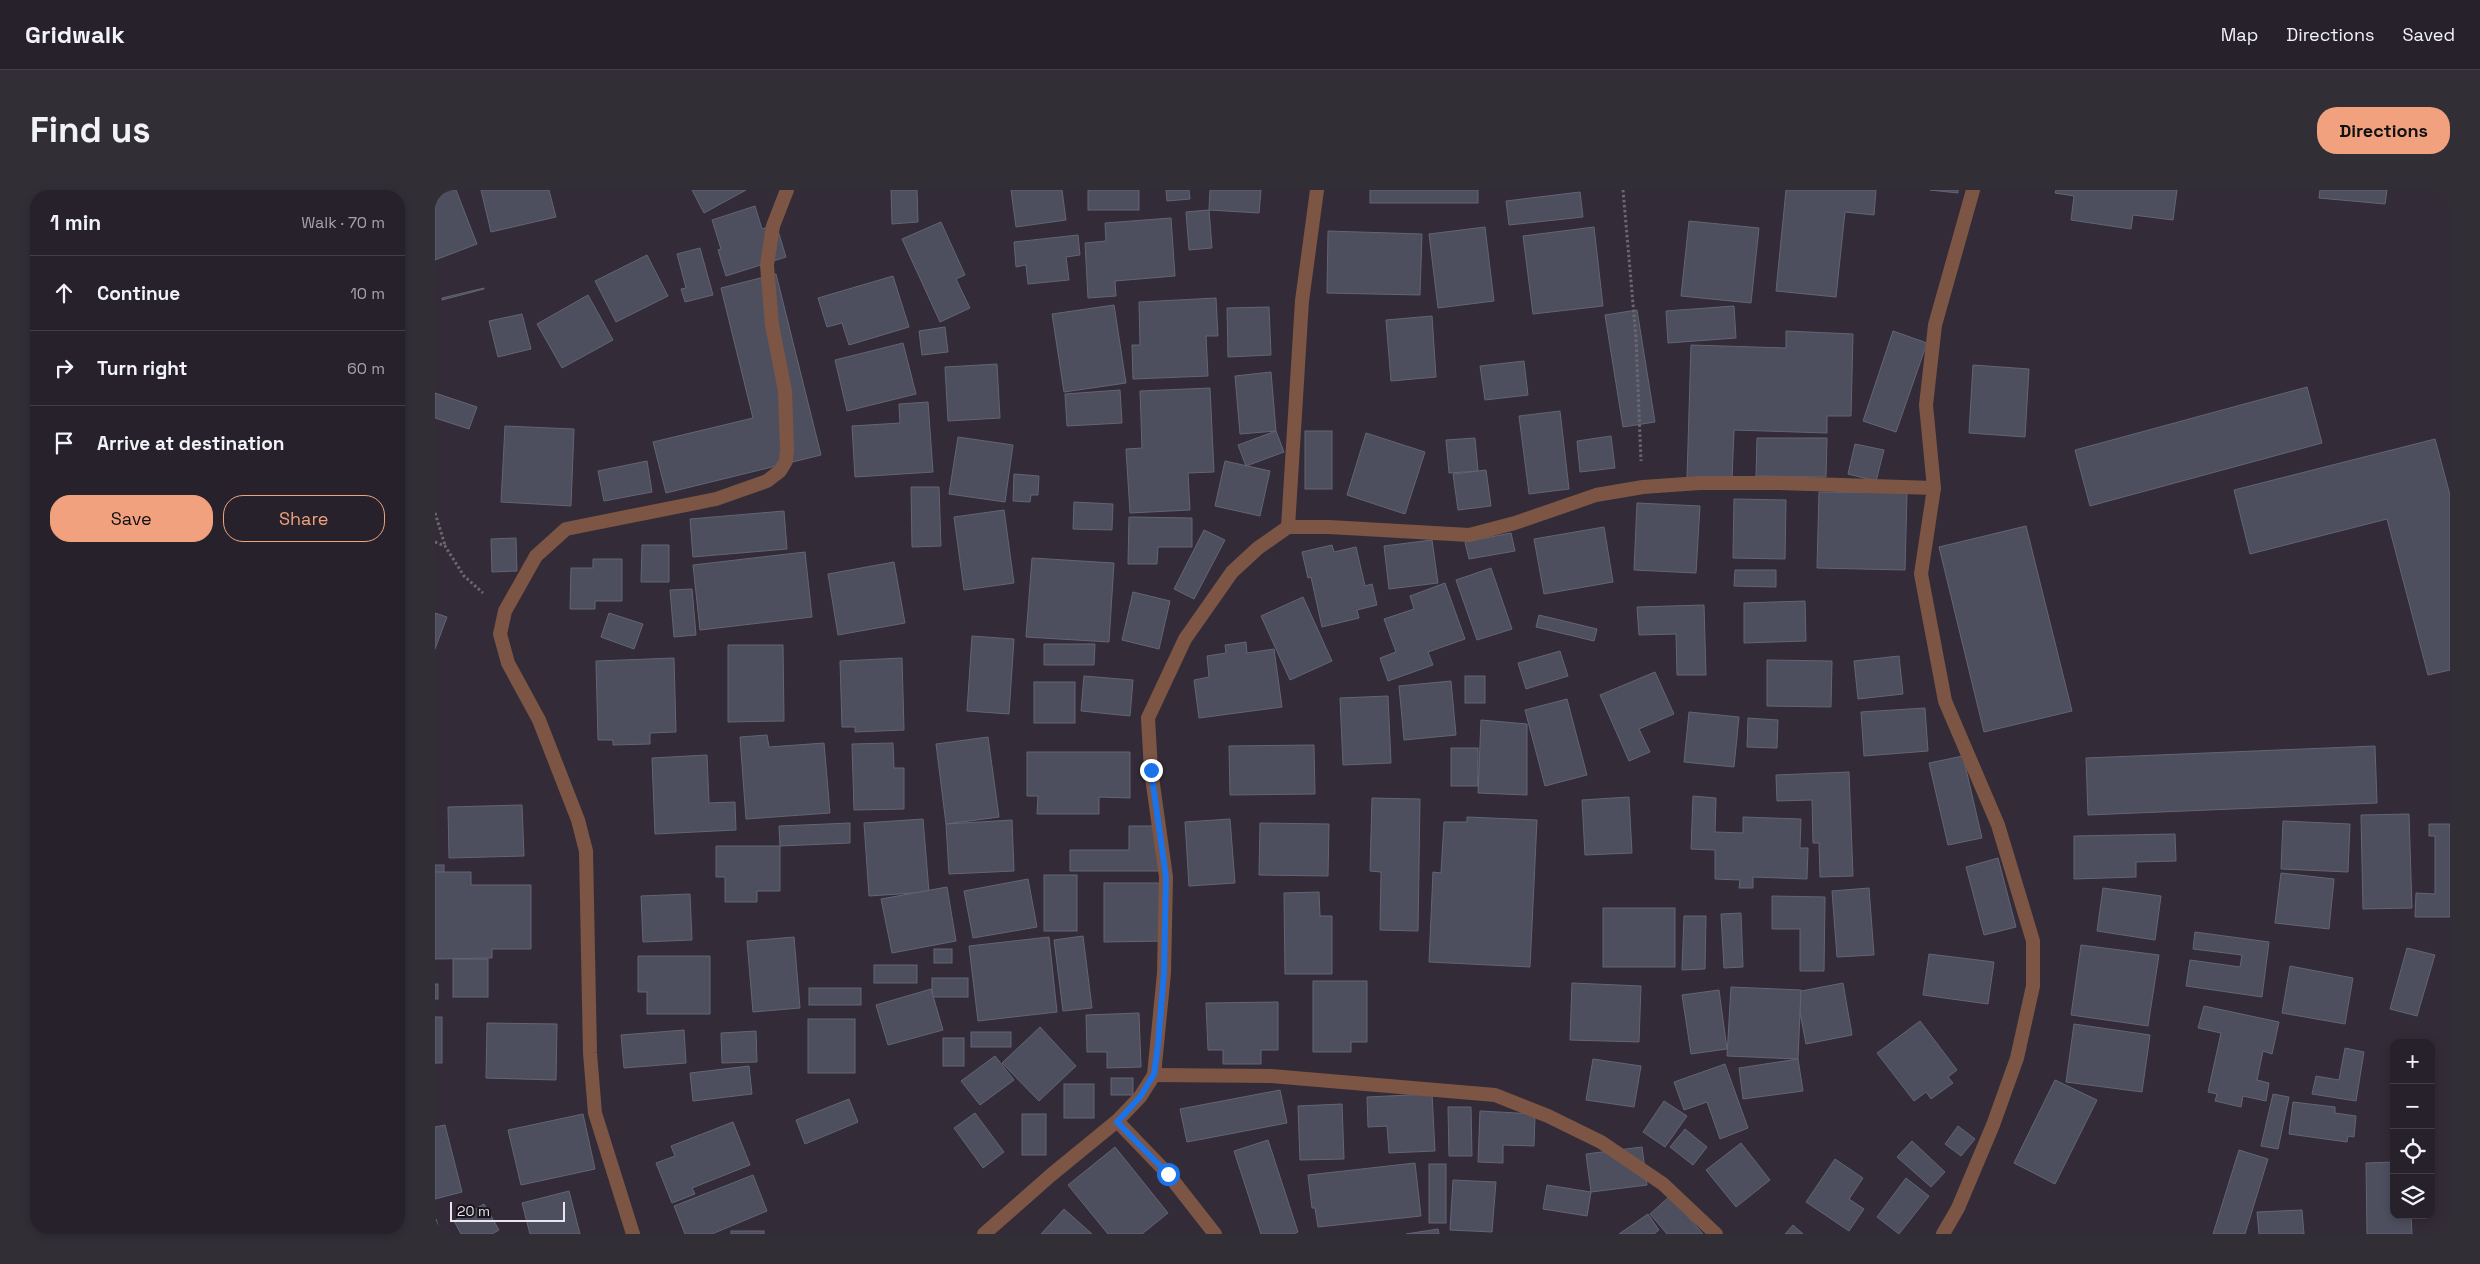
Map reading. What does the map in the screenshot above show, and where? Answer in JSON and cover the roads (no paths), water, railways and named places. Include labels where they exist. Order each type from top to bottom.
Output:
[{"type":"street","points":[[633,1234],[595,1113],[590,1053],[586,851],[578,820],[539,720],[509,663],[500,634],[505,611],[536,556],[566,529],[715,498],[767,482],[780,471],[786,460],[787,450],[785,392],[772,325],[767,265],[773,226],[787,190]]},
{"type":"street","points":[[1288,527],[1302,301],[1317,190]]},
{"type":"street","points":[[1943,1234],[1959,1208],[2017,1058],[2033,986],[2033,942],[1998,825],[1945,701],[1921,574],[1934,488],[1926,405],[1935,325],[1973,190]]},
{"type":"street","points":[[984,1234],[1051,1175],[1117,1122],[1140,1097],[1154,1074],[1164,972],[1166,877],[1151,770],[1148,718],[1185,639],[1232,572],[1257,548],[1288,527],[1329,527],[1469,535],[1515,523],[1556,507],[1596,495],[1643,486],[1700,483],[1779,483],[1934,488]]},
{"type":"street","points":[[1154,1074],[1271,1076],[1370,1083],[1495,1096],[1547,1116],[1601,1142],[1663,1184],[1716,1234]]},
{"type":"street","points":[[1117,1122],[1168,1174],[1215,1234]]}]
